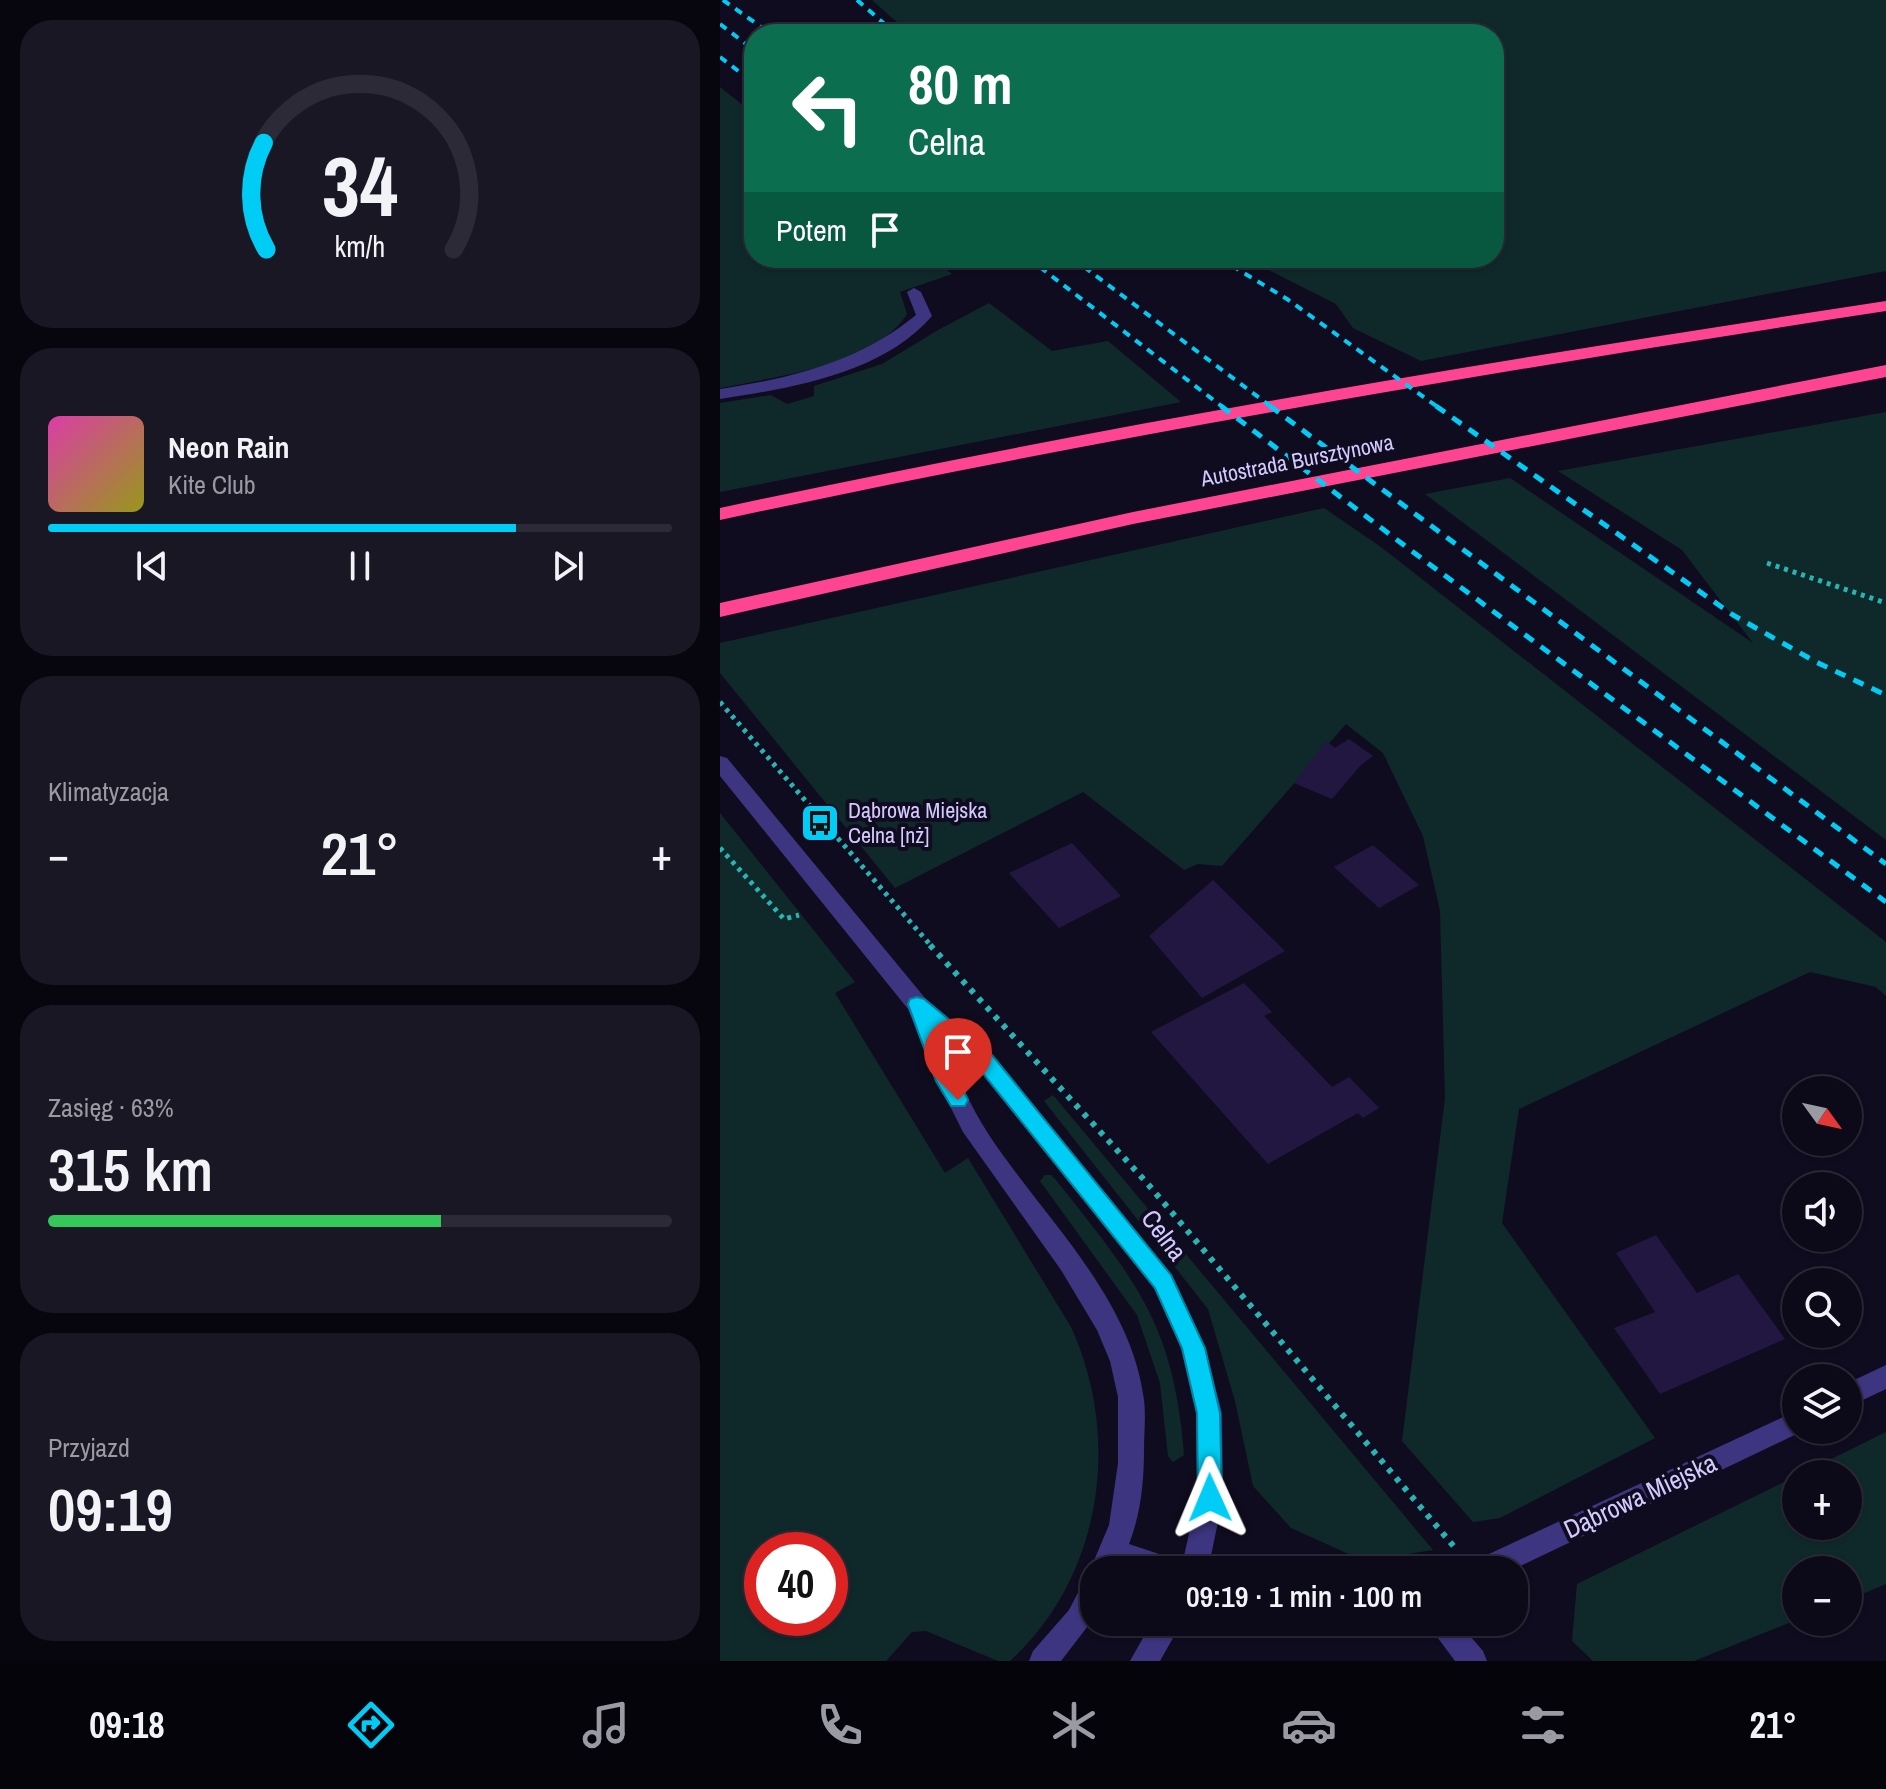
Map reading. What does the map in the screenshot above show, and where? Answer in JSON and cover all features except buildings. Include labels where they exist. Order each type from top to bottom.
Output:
[{"type":"highway","points":[[720,514],[1169,422],[1410,380],[1886,306]]},
{"type":"highway","name":"Autostrada Bursztynowa","points":[[720,610],[1164,512],[1886,371]]},
{"type":"street","points":[[720,394],[784,385],[852,361],[904,335],[924,316],[914,292]]},
{"type":"street","name":"Celna","points":[[720,763],[917,1004],[985,1061],[1163,1282],[1193,1348],[1209,1413],[1210,1498],[1197,1556]]},
{"type":"street","name":"Celna","points":[[917,1004],[947,1081],[980,1140],[1086,1290],[1115,1341],[1131,1398],[1132,1489],[1111,1556]]},
{"type":"street","points":[[1862,1389],[1886,1376]]},
{"type":"street","name":"Dąbrowa Miejska","points":[[1495,1556],[1782,1428]]},
{"type":"street","points":[[1043,1661],[1080,1617]]},
{"type":"street","points":[[1144,1661],[1159,1636]]},
{"type":"street","points":[[1452,1636],[1473,1661]]},
{"type":"path","points":[[1767,563],[1886,603]]},
{"type":"path","points":[[720,702],[776,762],[882,890],[1054,1077],[1181,1222],[1336,1411],[1467,1556]]},
{"type":"path","points":[[720,848],[784,919],[839,907]]},
{"type":"green space","points":[[872,0],[1886,0],[1886,271],[1421,361],[1353,328],[1336,304],[1265,268],[1504,268],[1504,24],[899,24]]},
{"type":"green space","points":[[720,87],[744,106],[744,268],[944,268],[952,274],[900,292],[907,314],[892,331],[872,346],[822,366],[720,388]]},
{"type":"green space","points":[[989,303],[1052,351],[1108,341],[1181,402],[720,492],[720,403],[771,395],[787,404],[814,396],[814,386],[882,364]]},
{"type":"green space","points":[[1886,412],[1886,840],[1425,494],[1510,478],[1753,643],[1682,550],[1558,471]]},
{"type":"green space","points":[[1324,508],[1381,547],[1886,942],[1886,996],[1876,987],[1810,972],[1519,1109],[1502,1223],[1655,1438],[1500,1518],[1473,1522],[1402,1441],[1445,1098],[1440,911],[1423,836],[1383,753],[1346,724],[1222,866],[1198,864],[1184,870],[1083,792],[895,888],[720,673],[720,643]]},
{"type":"green space","points":[[720,813],[855,982],[835,993],[945,1173],[968,1158],[1071,1327],[1087,1370],[1096,1414],[1098,1459],[1094,1504],[1083,1548],[1066,1589],[1041,1627],[1010,1661],[998,1661],[926,1631],[912,1632],[886,1661],[720,1661]]},
{"type":"green space","points":[[1053,1095],[1433,1550],[1395,1556],[1353,1556],[1291,1528],[1253,1486],[1235,1401],[1208,1309],[1044,1101]]},
{"type":"green space","points":[[1045,1175],[1051,1175],[1056,1180],[1129,1276],[1160,1336],[1179,1409],[1184,1455],[1173,1462],[1168,1456],[1160,1383],[1137,1315],[1040,1181]]},
{"type":"green space","points":[[1886,1432],[1886,1584],[1862,1594],[1862,1556],[1782,1556],[1782,1626],[1694,1661],[1593,1661],[1572,1641],[1577,1584],[1782,1483],[1782,1540],[1862,1540],[1862,1460],[1829,1460]]},
{"type":"railway","points":[[723,0],[757,24]]},
{"type":"railway","points":[[857,0],[885,24]]},
{"type":"railway","points":[[720,24],[744,42]]},
{"type":"railway","points":[[720,57],[744,75]]},
{"type":"railway","points":[[1041,268],[1224,408]]},
{"type":"railway","points":[[1085,268],[1273,408]]},
{"type":"railway","points":[[1236,268],[1287,299],[1439,408]]},
{"type":"railway","points":[[1221,406],[1886,902]]},
{"type":"railway","points":[[1270,406],[1886,864]]},
{"type":"railway","points":[[1436,406],[1733,615],[1816,662],[1886,695]]},
{"type":"place","name":"Dąbrowa Miejska Celna [nż]","points":[[820,823]]},
{"type":"route","points":[[958,1100],[947,1081],[917,1004],[985,1061],[1163,1282],[1193,1348],[1209,1413],[1210,1498]]}]
